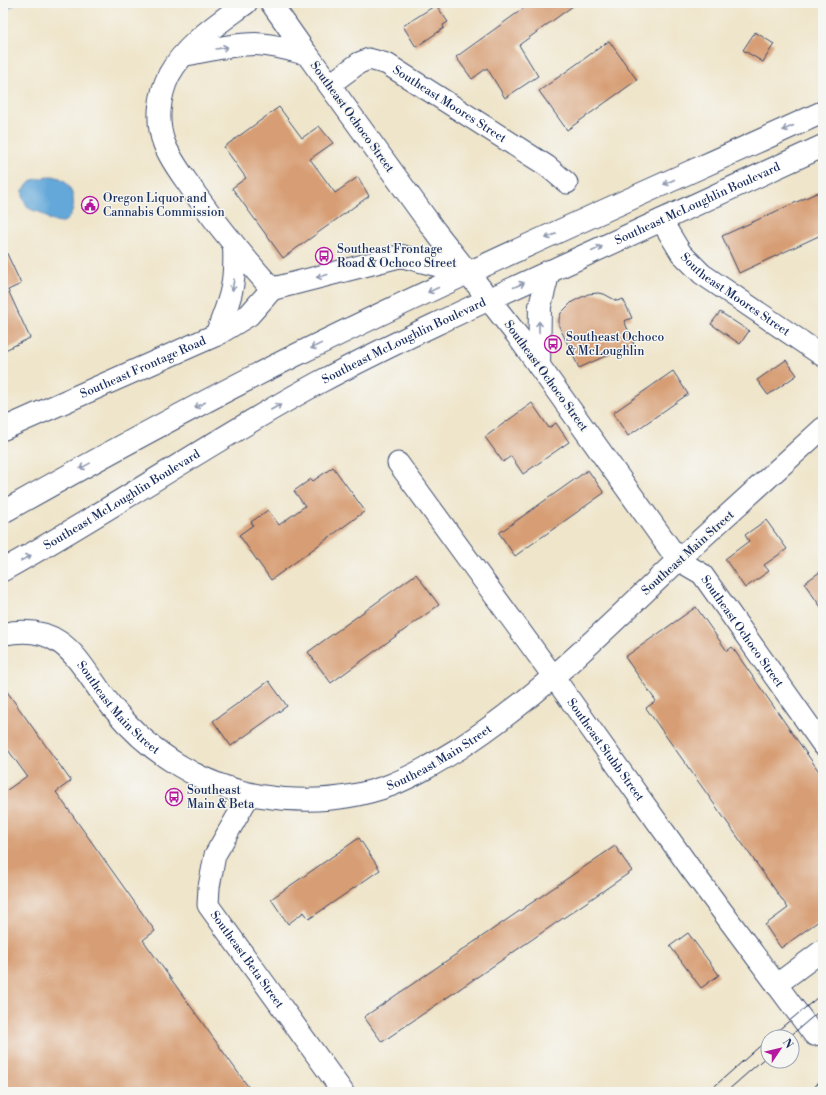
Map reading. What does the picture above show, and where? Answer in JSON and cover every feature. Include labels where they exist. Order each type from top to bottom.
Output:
[{"type":"main road","points":[[246,3],[217,25],[184,55],[168,76],[162,94],[160,113],[163,142],[178,169],[234,246],[272,289],[401,256],[468,273]]},
{"type":"main road","points":[[184,55],[237,45],[255,44],[267,45],[307,54]]},
{"type":"main road","name":"Southeast Ochoco Street","points":[[307,54],[435,231],[489,298],[539,366],[678,560]]},
{"type":"main road","points":[[3,512],[164,423],[295,356],[468,273],[823,112]]},
{"type":"main road","name":"Southeast McLoughlin Boulevard","points":[[3,570],[50,545],[242,427],[318,383],[489,298],[823,146]]},
{"type":"main road","points":[[216,336],[231,296],[234,281],[234,246]]},
{"type":"main road","points":[[539,366],[540,306],[549,271]]},
{"type":"main road","name":"Southeast Frontage Road","points":[[3,429],[216,336],[250,315],[272,289]]},
{"type":"main road","name":"Southeast Main Street","points":[[3,634],[19,631],[38,632],[61,643],[80,663],[112,707],[144,741],[179,766],[204,779],[225,788],[250,794],[287,799],[318,799],[351,796],[391,785],[429,768],[474,739],[503,718],[553,676],[678,560]]},
{"type":"street","name":"Southeast Ochoco Street","points":[[271,3],[307,54]]},
{"type":"street","name":"Southeast Moores Street","points":[[329,85],[359,63],[369,59],[387,64],[547,166],[567,183]]},
{"type":"street","name":"Southeast Moores Street","points":[[661,220],[681,253],[702,274],[823,356]]},
{"type":"street","name":"Southeast Main Street","points":[[678,560],[823,428]]},
{"type":"street","name":"Southeast Stubb Street","points":[[398,463],[693,872],[814,1035]]},
{"type":"street","name":"Southeast Ochoco Street","points":[[678,560],[702,574],[823,745]]},
{"type":"street","name":"Southeast Beta Street","points":[[250,794],[215,855],[209,887],[208,905],[343,1092]]},
{"type":"street","points":[[776,985],[823,950]]},
{"type":"water","points":[[53,176],[65,181],[69,186],[73,198],[73,210],[67,220],[61,223],[51,220],[41,213],[31,209],[28,207],[23,198],[23,190],[32,180]]},
{"type":"building","points":[[531,3],[577,3],[519,45],[538,76],[505,98],[487,68],[472,79],[456,57]]},
{"type":"building","points":[[436,5],[448,22],[443,25],[444,28],[416,47],[403,26]]},
{"type":"building","points":[[755,32],[774,44],[763,62],[743,50]]},
{"type":"building","points":[[609,41],[637,80],[567,130],[539,91]]},
{"type":"building","points":[[279,107],[302,138],[319,126],[333,143],[310,159],[335,193],[358,177],[369,196],[283,258],[232,188],[246,178],[224,147]]},
{"type":"building","points":[[823,190],[823,234],[739,273],[722,236]]},
{"type":"building","points":[[3,245],[21,284],[8,290],[30,338],[3,351]]},
{"type":"building","points":[[588,294],[604,294],[617,301],[623,299],[632,318],[624,321],[634,343],[579,368],[559,326],[559,319],[561,313],[572,302]]},
{"type":"building","points":[[720,312],[749,331],[740,344],[711,324]]},
{"type":"building","points":[[786,360],[797,375],[768,395],[757,380]]},
{"type":"building","points":[[673,371],[688,394],[628,436],[613,413]]},
{"type":"building","points":[[532,403],[549,428],[556,423],[569,442],[523,474],[511,456],[503,462],[485,437]]},
{"type":"building","points":[[333,467],[365,511],[271,580],[239,535],[253,525],[251,522],[268,510],[279,525],[305,506],[294,491],[311,479],[313,481]]},
{"type":"building","points":[[588,470],[604,493],[515,556],[499,533]]},
{"type":"building","points":[[766,520],[787,549],[764,565],[769,571],[745,588],[725,559],[749,541],[745,535]]},
{"type":"building","points":[[823,570],[823,610],[804,583]]},
{"type":"building","points":[[416,574],[439,605],[331,683],[308,652]]},
{"type":"building","points":[[696,607],[727,651],[732,647],[823,777],[823,918],[781,948],[765,925],[788,908],[646,708],[656,701],[625,657]]},
{"type":"building","points":[[269,681],[287,706],[231,746],[213,721]]},
{"type":"building","points":[[3,686],[71,781],[56,792],[155,931],[143,940],[252,1092],[3,1092],[3,793],[27,776],[3,743]]},
{"type":"building","points":[[359,838],[380,870],[309,919],[304,912],[288,924],[271,899]]},
{"type":"building","points":[[615,846],[632,871],[382,1042],[364,1017]]},
{"type":"building","points":[[688,933],[719,975],[701,988],[670,946]]},
{"type":"waterway","points":[[3,9],[13,3]]},
{"type":"tram line","points":[[780,1029],[823,993]]},
{"type":"tram line","points":[[798,1029],[823,1008]]},
{"type":"tram line","points":[[708,1092],[760,1046]]},
{"type":"tram line","points":[[726,1092],[760,1062]]},
{"type":"railway","points":[[813,1092],[823,1080]]},
{"type":"place","name":"Oregon Liquor and Cannabis Commission","points":[[90,205]]},
{"type":"place","name":"Southeast Frontage Road & Ochoco Street","points":[[324,256]]},
{"type":"place","name":"Southeast Ochoco & McLoughlin","points":[[553,344]]},
{"type":"place","name":"Southeast Main & Beta","points":[[174,797]]}]
